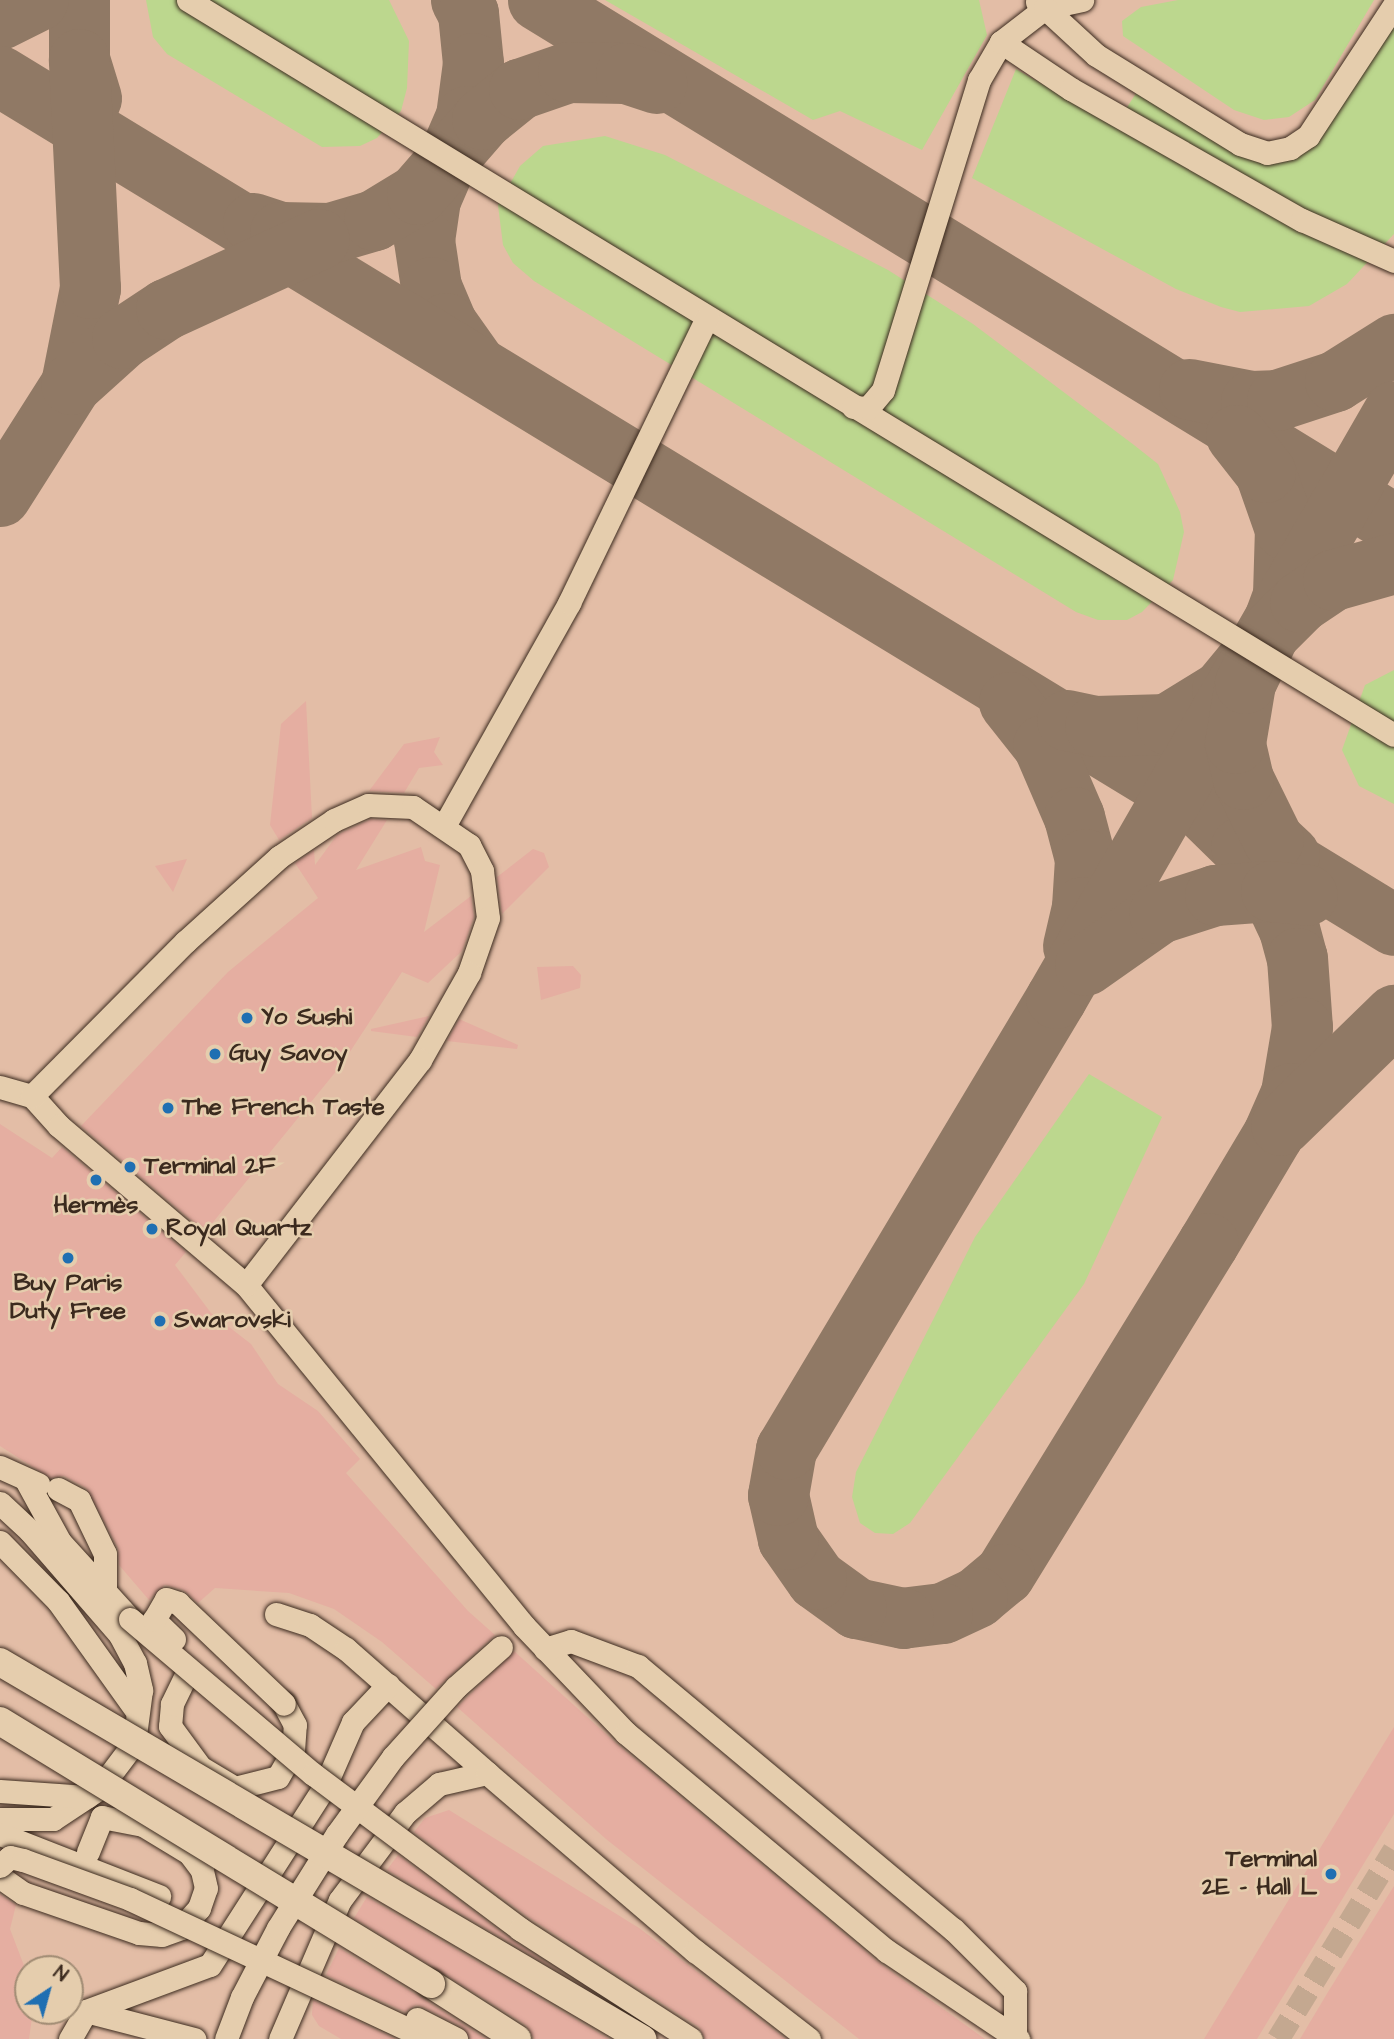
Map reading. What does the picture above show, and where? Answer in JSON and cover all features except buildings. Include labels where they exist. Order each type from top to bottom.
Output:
[{"type":"main road","points":[[0,1662],[642,2039]]},
{"type":"main road","points":[[0,1721],[517,2039]]},
{"type":"lane","points":[[188,0],[1394,735]]},
{"type":"lane","points":[[853,407],[868,408],[883,390],[979,80],[1001,43],[1040,4],[1082,0]]},
{"type":"lane","points":[[1040,4],[1096,55],[1240,144],[1267,153],[1290,148],[1308,136],[1394,5]]},
{"type":"lane","points":[[1001,43],[1071,89],[1302,220],[1394,261]]},
{"type":"lane","points":[[444,826],[569,603],[707,318]]},
{"type":"lane","points":[[32,1096],[185,942],[279,857],[334,820],[368,805],[413,807],[469,845],[482,871],[488,918],[469,973],[420,1060],[246,1285]]},
{"type":"lane","points":[[0,1087],[32,1096],[59,1126],[246,1285],[524,1626],[626,1733],[887,1951],[1017,2038]]},
{"type":"lane","points":[[0,1467],[79,1500],[105,1555],[94,1577]]},
{"type":"lane","points":[[44,1485],[60,1542],[130,1619]]},
{"type":"lane","points":[[0,1503],[30,1531],[120,1635],[135,1663],[141,1690],[136,1710],[134,1743],[126,1758],[100,1788],[53,1819],[0,1819]]},
{"type":"lane","points":[[30,1531],[49,1543],[130,1619],[313,1774],[516,1926],[691,2039]]},
{"type":"lane","points":[[0,1542],[58,1601],[136,1710]]},
{"type":"lane","points":[[185,1677],[172,1704],[170,1726],[184,1751],[200,1767],[235,1788],[278,1777],[293,1751],[294,1738],[295,1725],[284,1704],[178,1603],[166,1599],[154,1620],[191,1657],[202,1665],[285,1737],[295,1746],[316,1764],[502,1903],[516,1926]]},
{"type":"lane","points":[[276,1614],[310,1625],[388,1685],[695,1951],[809,2039]]},
{"type":"lane","points":[[226,2039],[242,1997],[278,1928],[337,1834],[393,1757],[456,1687],[524,1626]]},
{"type":"lane","points":[[545,1649],[571,1641],[638,1666],[953,1929],[1015,1991],[1017,2038]]},
{"type":"lane","points":[[70,2039],[86,2011],[210,1965],[325,1786],[353,1722],[388,1685]]},
{"type":"lane","points":[[280,2039],[340,1900],[405,1812],[439,1784],[487,1773]]},
{"type":"lane","points":[[0,1791],[87,1797]]},
{"type":"lane","points":[[0,1877],[23,1893],[139,1933],[162,1935],[186,1923],[199,1908],[206,1888],[202,1870],[189,1853],[143,1825],[102,1817],[88,1852]]},
{"type":"lane","points":[[0,1834],[202,1915],[456,2039]]},
{"type":"lane","points":[[0,1866],[10,1857],[29,1861],[186,1923],[429,2039]]},
{"type":"lane","points":[[86,2011],[194,2039]]},
{"type":"shaded area","points":[[0,0],[1394,0],[1394,2039],[0,2039]]},
{"type":"green space","points":[[146,0],[389,0],[409,41],[407,88],[401,111],[377,138],[360,146],[322,147],[167,54],[153,37]]},
{"type":"green space","points":[[605,0],[979,0],[987,35],[922,150],[840,111],[813,120]]},
{"type":"green space","points":[[1178,0],[1374,0],[1315,100],[1289,117],[1264,120],[1234,110],[1123,36],[1122,21],[1141,7]]},
{"type":"green space","points":[[1394,18],[1394,234],[1347,284],[1309,306],[1240,312],[1221,307],[1176,289],[972,178],[1016,69],[1115,126],[1142,84],[1240,144],[1290,148]]},
{"type":"green space","points":[[605,136],[665,155],[888,270],[973,324],[1134,445],[1158,464],[1180,512],[1184,532],[1173,580],[1142,612],[1127,620],[1098,620],[1076,612],[534,281],[513,263],[503,245],[498,205],[520,166],[543,146]]},
{"type":"green space","points":[[1394,670],[1394,804],[1359,786],[1342,750],[1365,685]]},
{"type":"green space","points":[[1089,1074],[1162,1117],[1084,1284],[910,1523],[893,1534],[875,1533],[860,1523],[852,1497],[856,1472],[975,1237]]},
{"type":"taxiway","points":[[0,19],[38,0]]},
{"type":"taxiway","points":[[79,0],[79,59],[91,98]]},
{"type":"taxiway","points":[[461,0],[468,13],[473,63],[466,116],[430,199],[424,240],[431,287],[446,323],[473,361]]},
{"type":"taxiway","points":[[538,0],[1394,524]]},
{"type":"taxiway","points":[[71,384],[90,288],[79,59]]},
{"type":"taxiway","points":[[253,223],[280,232],[330,233],[374,220],[417,194],[482,119],[519,89],[568,72],[626,73],[656,83]]},
{"type":"taxiway","points":[[0,76],[1394,925]]},
{"type":"taxiway","points":[[0,496],[71,384],[122,338],[166,309],[319,239]]},
{"type":"taxiway","points":[[1189,389],[1251,401],[1277,400],[1335,381],[1394,344]]},
{"type":"taxiway","points":[[1201,808],[1241,847],[1271,891],[1289,929],[1297,958],[1302,1027],[1291,1093],[1273,1134],[1208,1243],[1004,1574],[977,1597],[942,1613],[903,1618],[856,1608],[816,1579],[788,1539],[778,1495],[786,1449],[1056,998],[1394,411]]},
{"type":"taxiway","points":[[1067,720],[1095,726],[1167,724],[1222,690],[1269,633],[1283,595],[1285,529],[1265,472],[1236,435]]},
{"type":"taxiway","points":[[1289,855],[1273,840],[1243,779],[1235,743],[1245,683],[1269,633],[1300,602],[1333,580],[1394,563]]},
{"type":"taxiway","points":[[1009,702],[1043,745],[1074,817],[1085,859],[1082,907],[1073,946]]},
{"type":"taxiway","points":[[1085,965],[1159,913],[1215,895],[1271,891],[1307,895]]},
{"type":"taxiway","points":[[1281,1125],[1394,1015]]},
{"type":"tunnel","points":[[1278,2039],[1394,1850]]},
{"type":"place","name":"Yo Sushi","points":[[247,1018]]},
{"type":"place","name":"Guy Savoy","points":[[215,1054]]},
{"type":"place","name":"The French Taste","points":[[168,1108]]},
{"type":"place","name":"Terminal 2F","points":[[130,1167]]},
{"type":"place","name":"Hermès","points":[[96,1180]]},
{"type":"place","name":"Royal Quartz","points":[[152,1229]]},
{"type":"place","name":"Buy Paris Duty Free","points":[[68,1258]]},
{"type":"place","name":"Swarovski","points":[[160,1321]]},
{"type":"place","name":"Terminal 2E - Hall L","points":[[1331,1874]]}]
